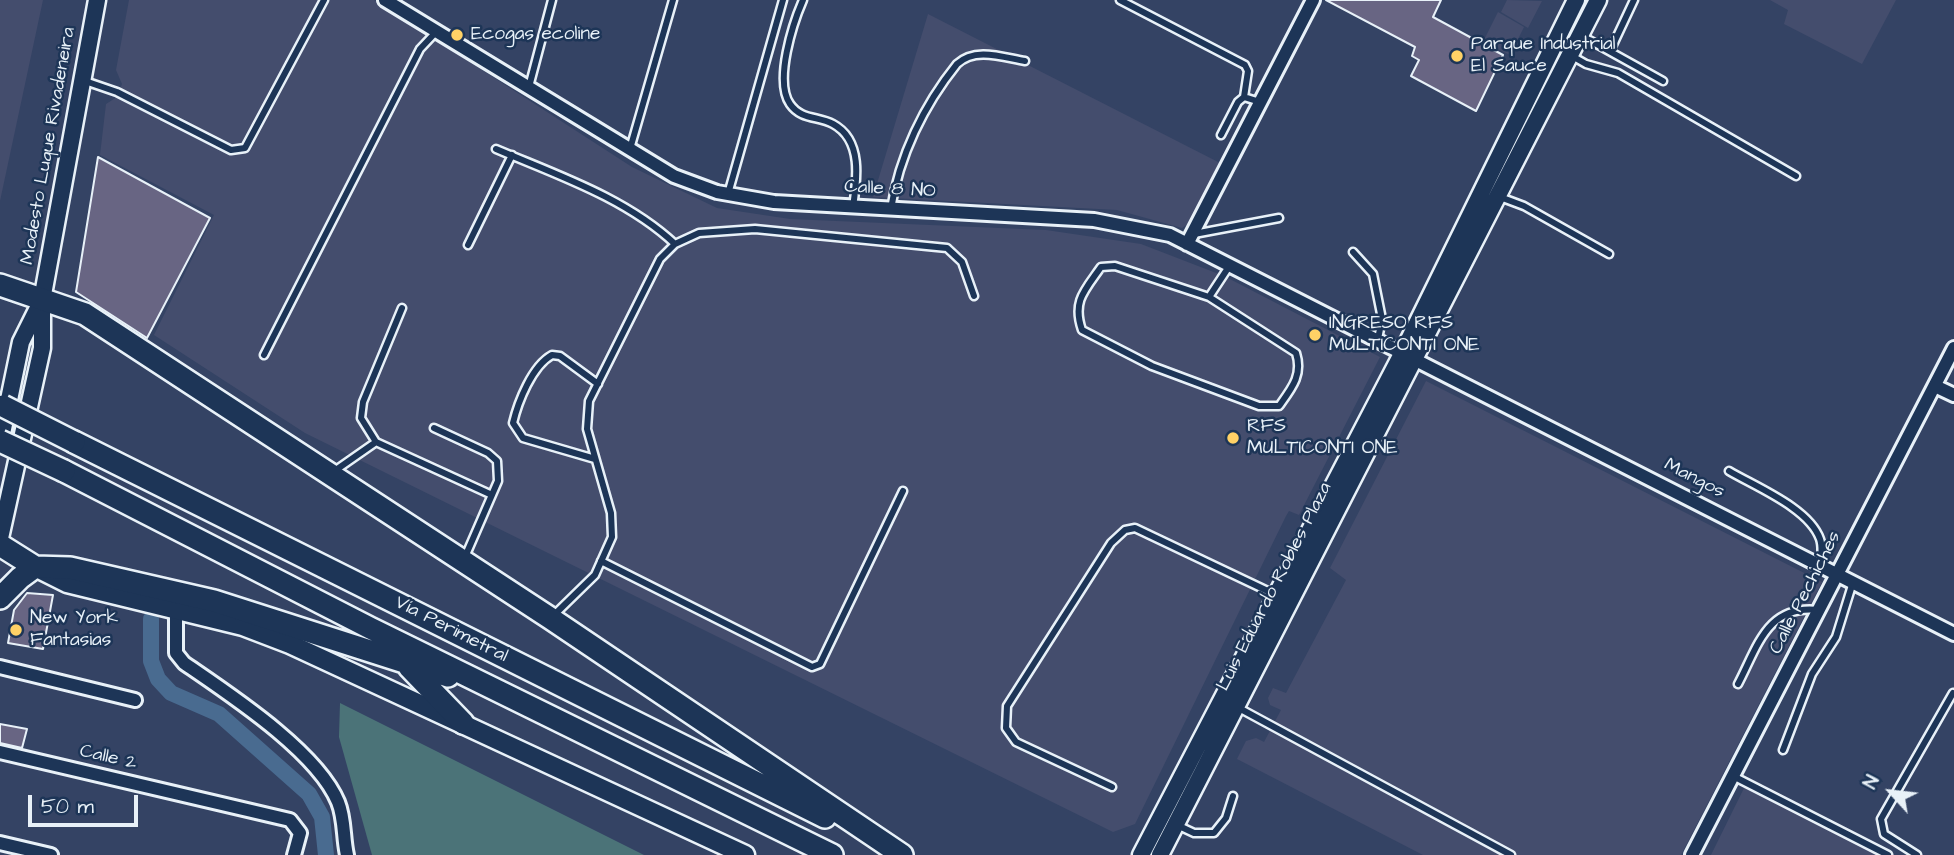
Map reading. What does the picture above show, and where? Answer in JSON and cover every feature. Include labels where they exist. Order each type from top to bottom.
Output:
[{"type":"highway","points":[[0,285],[85,314],[550,618],[902,855]]},
{"type":"highway","name":"Vía Perimetral","points":[[1,405],[902,855]]},
{"type":"highway","name":"Vía Perimetral","points":[[0,442],[64,471],[370,628],[832,855]]},
{"type":"highway","points":[[0,545],[36,567],[70,568],[214,601],[405,664],[511,695]]},
{"type":"highway","points":[[0,598],[20,578],[36,567]]},
{"type":"highway","points":[[370,628],[463,723]]},
{"type":"main road","points":[[36,567],[67,583],[243,626],[290,644],[745,855]]},
{"type":"street","name":"Modesto Luque Rivadeneira","points":[[0,538],[42,348],[42,300],[97,0]]},
{"type":"street","name":"Calle 8 NO","points":[[385,0],[674,176],[728,194],[774,202],[1094,220],[1190,239],[1230,265],[1410,355]]},
{"type":"street","points":[[1190,239],[1313,0]]},
{"type":"street","name":"Luis Eduardo Robles Plaza","points":[[1141,855],[1284,599],[1410,355],[1499,196],[1598,0]]},
{"type":"street","name":"Luis Eduardo Robles Plaza","points":[[1410,355],[1571,2]]},
{"type":"street","name":"Modesto Luque Rivadeneira","points":[[0,442],[22,342],[42,300]]},
{"type":"street","name":"Calle Pechiches","points":[[1692,855],[1954,348]]},
{"type":"street","name":"Mangos","points":[[1410,355],[1954,634]]},
{"type":"street","points":[[1935,386],[1954,395]]},
{"type":"street","name":"Luis Eduardo Robles Plaza","points":[[1160,855],[1237,707],[1284,599]]},
{"type":"street","points":[[176,608],[176,653],[184,663],[254,710],[325,780],[343,818],[347,855]]},
{"type":"street","points":[[0,667],[135,700]]},
{"type":"street","name":"Calle 2","points":[[0,752],[290,820],[300,832],[294,855]]},
{"type":"street","points":[[0,844],[51,855]]},
{"type":"lane","points":[[83,80],[117,92],[231,150],[240,151],[245,148],[324,0]]},
{"type":"lane","points":[[529,88],[552,0]]},
{"type":"lane","points":[[630,149],[673,0]]},
{"type":"lane","points":[[728,194],[783,0]]},
{"type":"lane","points":[[803,0],[786,49],[785,89],[789,103],[806,117],[833,124],[855,151],[857,176],[853,207]]},
{"type":"lane","points":[[1120,0],[1245,65],[1248,71],[1244,97],[1238,102],[1221,135]]},
{"type":"lane","points":[[1611,49],[1634,0]]},
{"type":"lane","points":[[264,355],[421,49],[437,31]]},
{"type":"lane","points":[[1581,35],[1611,49],[1663,81]]},
{"type":"lane","points":[[891,209],[894,191],[916,127],[957,64],[966,55],[978,54],[1025,61]]},
{"type":"lane","points":[[1570,55],[1586,64],[1618,74],[1796,176]]},
{"type":"lane","points":[[1244,97],[1260,102]]},
{"type":"lane","points":[[496,149],[616,202],[653,224],[675,244]]},
{"type":"lane","points":[[468,245],[512,155]]},
{"type":"lane","points":[[1499,196],[1524,206],[1609,254]]},
{"type":"lane","points":[[1190,239],[1279,218]]},
{"type":"lane","points":[[550,618],[595,575],[612,537],[611,513],[587,429],[589,401],[660,259],[675,244],[699,233],[755,229],[947,248],[962,262],[974,296]]},
{"type":"lane","points":[[1353,251],[1373,274],[1382,319],[1378,339]]},
{"type":"lane","points":[[1209,297],[1230,265]]},
{"type":"lane","points":[[1115,266],[1209,297],[1296,353],[1301,368],[1294,386],[1279,406],[1259,406],[1152,366],[1083,330],[1077,314],[1080,296],[1101,267],[1115,266]]},
{"type":"lane","points":[[402,308],[363,402],[361,418],[376,442],[492,495]]},
{"type":"lane","points":[[595,459],[523,438],[513,423],[517,408],[542,360],[552,355],[560,356],[597,384]]},
{"type":"lane","points":[[434,428],[488,453],[497,461],[498,481],[463,562]]},
{"type":"lane","points":[[330,474],[376,442]]},
{"type":"lane","points":[[1729,471],[1803,515],[1816,528],[1822,542],[1821,566]]},
{"type":"lane","points":[[601,561],[812,667],[820,664],[830,645],[903,491]]},
{"type":"lane","points":[[1112,787],[1016,742],[1006,728],[1007,706],[1111,543],[1125,530],[1135,528],[1254,581],[1284,599]]},
{"type":"lane","points":[[1783,750],[1812,674],[1836,637],[1853,582]]},
{"type":"lane","points":[[1738,684],[1762,635],[1778,617],[1799,607],[1819,610]]},
{"type":"lane","points":[[1917,855],[1884,834],[1881,819],[1953,693]]},
{"type":"lane","points":[[1237,707],[1511,855]]},
{"type":"lane","points":[[1733,776],[1888,855]]},
{"type":"lane","points":[[1176,825],[1194,833],[1214,833],[1226,818],[1233,796]]},
{"type":"shaded area","points":[[0,0],[43,0],[0,201]]},
{"type":"shaded area","points":[[129,0],[374,0],[632,167],[717,208],[790,219],[1046,230],[1141,244],[1224,276],[1380,357],[1299,515],[1289,511],[1286,516],[1135,824],[1113,832],[305,433],[154,335],[214,215],[100,155],[106,104],[117,97],[122,84],[116,70]]},
{"type":"shaded area","points":[[1507,0],[1542,1],[1528,28],[1501,12]]},
{"type":"shaded area","points":[[1770,0],[1896,0],[1862,64],[1784,24],[1788,10]]},
{"type":"shaded area","points":[[1498,12],[1524,27],[1510,55],[1483,42]]},
{"type":"shaded area","points":[[928,14],[1222,164],[1193,221],[1182,228],[1117,210],[873,197]]},
{"type":"shaded area","points":[[1426,381],[1822,582],[1681,855],[1423,855],[1237,759],[1246,741],[1256,738],[1264,742],[1281,710],[1270,705],[1268,698],[1273,688],[1286,693],[1346,580],[1330,568]]},
{"type":"shaded area","points":[[1747,782],[1895,855],[1711,855]]},
{"type":"green space","points":[[340,703],[644,855],[372,855],[339,737]]},
{"type":"building","name":"Parque Industrial El Sauce","points":[[1326,0],[1441,0],[1433,17],[1503,55],[1476,111],[1411,76],[1419,60],[1412,56],[1415,47]]},
{"type":"building","points":[[98,157],[210,218],[147,338],[76,292]]},
{"type":"building","points":[[27,593],[53,595],[43,649],[8,643],[14,610]]},
{"type":"building","points":[[0,724],[27,729],[22,748],[0,743]]},
{"type":"waterway","points":[[151,619],[151,661],[158,679],[171,693],[219,714],[309,794],[322,817],[326,855]]},
{"type":"place","name":"Ecogas ecoline","points":[[457,35]]},
{"type":"place","name":"Parque Industrial El Sauce","points":[[1457,56]]},
{"type":"place","name":"INGRESO RFS MULTICONTI ONE","points":[[1315,335]]},
{"type":"place","name":"RFS MULTICONTI ONE","points":[[1233,438]]},
{"type":"place","name":"New York Fantasias","points":[[16,630]]}]
